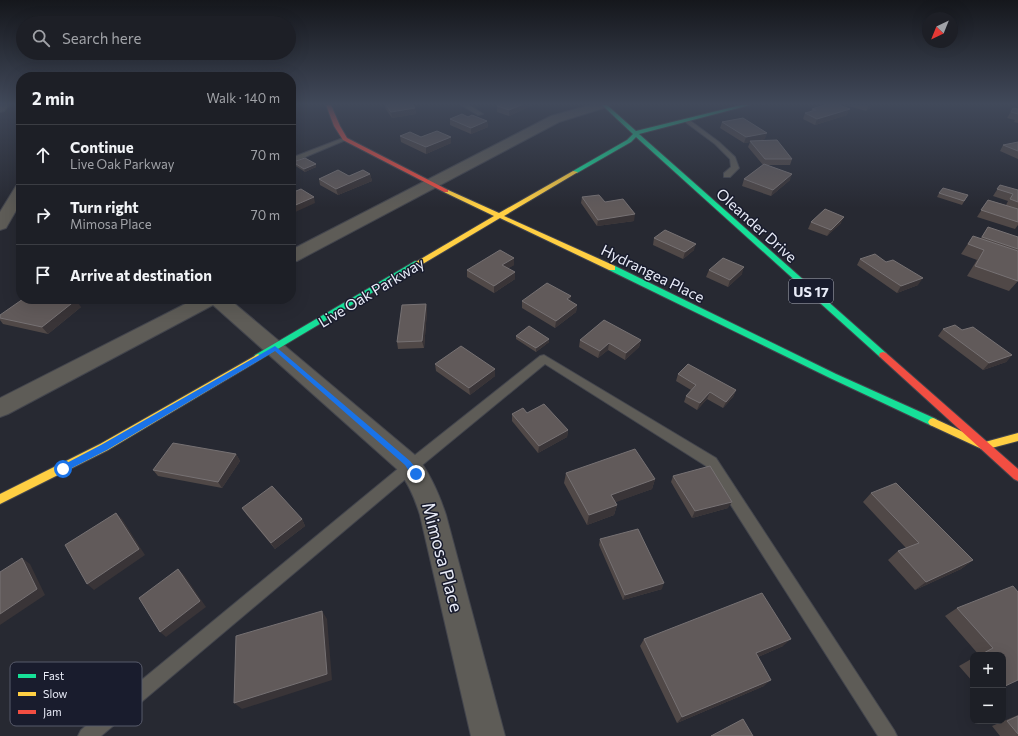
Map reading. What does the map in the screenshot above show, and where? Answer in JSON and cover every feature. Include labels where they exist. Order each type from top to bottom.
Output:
[{"type":"street","name":"Hydrangea Place","points":[[346,139],[432,184],[612,268],[833,376],[984,446]]},
{"type":"street","points":[[296,254],[516,139]]},
{"type":"street","name":"Live Oak Parkway","points":[[0,499],[104,447],[631,139]]},
{"type":"street","name":"Oleander Drive","points":[[642,139],[1018,476]]},
{"type":"street","points":[[0,225],[16,198]]},
{"type":"street","points":[[0,408],[200,304]]},
{"type":"street","name":"Mimosa Place","points":[[224,304],[410,467],[426,494],[433,515],[488,736]]},
{"type":"street","points":[[984,446],[1018,437]]},
{"type":"lane","points":[[296,159],[344,139]]},
{"type":"lane","points":[[712,139],[733,158],[735,168],[727,175]]},
{"type":"lane","points":[[142,690],[410,467],[544,359],[711,462],[888,736]]},
{"type":"lane","points":[[87,736],[99,726]]},
{"type":"building","points":[[408,139],[445,139],[426,147]]},
{"type":"building","points":[[777,140],[792,159],[765,159],[750,141]]},
{"type":"building","points":[[1018,142],[1018,151],[1003,145]]},
{"type":"building","points":[[305,158],[316,164],[304,169],[296,164],[296,161]]},
{"type":"building","points":[[764,164],[792,174],[773,190],[744,179]]},
{"type":"building","points":[[338,170],[349,176],[363,170],[370,174],[336,189],[319,179]]},
{"type":"building","points":[[1000,185],[1018,190],[1018,202],[1010,199],[1013,194],[997,189]]},
{"type":"building","points":[[943,188],[968,195],[964,201],[939,193]]},
{"type":"building","points":[[301,189],[314,197],[296,205],[296,191]]},
{"type":"building","points":[[599,195],[605,202],[623,199],[635,214],[598,220],[582,197]]},
{"type":"building","points":[[988,200],[1018,209],[1018,222],[981,210]]},
{"type":"building","points":[[825,209],[844,217],[831,230],[811,222]]},
{"type":"building","points":[[988,227],[1018,237],[1018,249],[982,237]]},
{"type":"building","points":[[665,230],[696,244],[685,252],[654,238]]},
{"type":"building","points":[[973,236],[1018,251],[1018,281],[975,266],[984,250],[968,244]]},
{"type":"building","points":[[500,250],[514,258],[502,265],[515,272],[494,286],[467,270]]},
{"type":"building","points":[[875,254],[886,262],[893,260],[923,278],[901,286],[860,259]]},
{"type":"building","points":[[723,258],[744,267],[730,280],[709,270]]},
{"type":"building","points":[[547,283],[571,296],[567,299],[577,305],[556,321],[522,301]]},
{"type":"building","points":[[16,304],[71,304],[42,327],[0,318],[0,315]]},
{"type":"building","points":[[426,304],[422,341],[397,342],[402,305]]},
{"type":"building","points":[[604,320],[641,340],[626,353],[609,343],[600,351],[580,340]]},
{"type":"building","points":[[955,325],[962,330],[973,327],[1012,355],[989,363],[943,329]]},
{"type":"building","points":[[529,326],[549,339],[536,348],[516,336]]},
{"type":"building","points":[[461,346],[495,369],[469,388],[435,364]]},
{"type":"building","points":[[688,364],[736,390],[726,402],[710,392],[700,403],[686,396],[696,385],[678,374]]},
{"type":"building","points":[[544,404],[568,430],[539,446],[512,414],[523,408],[527,413]]},
{"type":"building","points":[[173,443],[236,454],[218,482],[153,470]]},
{"type":"building","points":[[635,449],[655,479],[611,495],[617,505],[589,515],[566,473]]},
{"type":"building","points":[[710,466],[732,502],[695,511],[673,476]]},
{"type":"building","points":[[896,483],[973,560],[926,582],[898,551],[919,543],[871,493]]},
{"type":"building","points":[[272,486],[302,519],[271,543],[242,508]]},
{"type":"building","points":[[116,513],[139,549],[87,584],[65,545]]},
{"type":"building","points":[[638,529],[664,583],[625,595],[600,539]]},
{"type":"building","points":[[22,558],[37,589],[0,614],[0,572]]},
{"type":"building","points":[[178,569],[200,601],[160,632],[139,598]]},
{"type":"building","points":[[1013,586],[1018,592],[1018,680],[1006,686],[1006,652],[986,652],[993,648],[957,608]]},
{"type":"building","points":[[762,593],[791,639],[756,653],[771,680],[682,717],[644,639]]},
{"type":"building","points":[[322,611],[327,674],[234,703],[236,636]]},
{"type":"building","points":[[1018,716],[1018,734],[1007,721]]},
{"type":"building","points":[[743,719],[753,736],[711,736]]},
{"type":"traffic: fast","points":[[575,172],[631,139]]},
{"type":"traffic: fast","points":[[642,139],[883,355]]},
{"type":"traffic: fast","points":[[258,357],[418,263]]},
{"type":"traffic: fast","points":[[612,268],[833,376],[933,422]]},
{"type":"traffic: slow","points":[[418,263],[575,172]]},
{"type":"traffic: slow","points":[[446,191],[612,268]]},
{"type":"traffic: slow","points":[[0,499],[104,447],[258,357]]},
{"type":"traffic: slow","points":[[933,422],[984,446],[1018,437]]},
{"type":"traffic: jam","points":[[346,139],[446,191]]},
{"type":"traffic: jam","points":[[883,355],[1018,476]]},
{"type":"route","points":[[63,469],[104,447],[275,348],[407,463],[416,474]]}]
